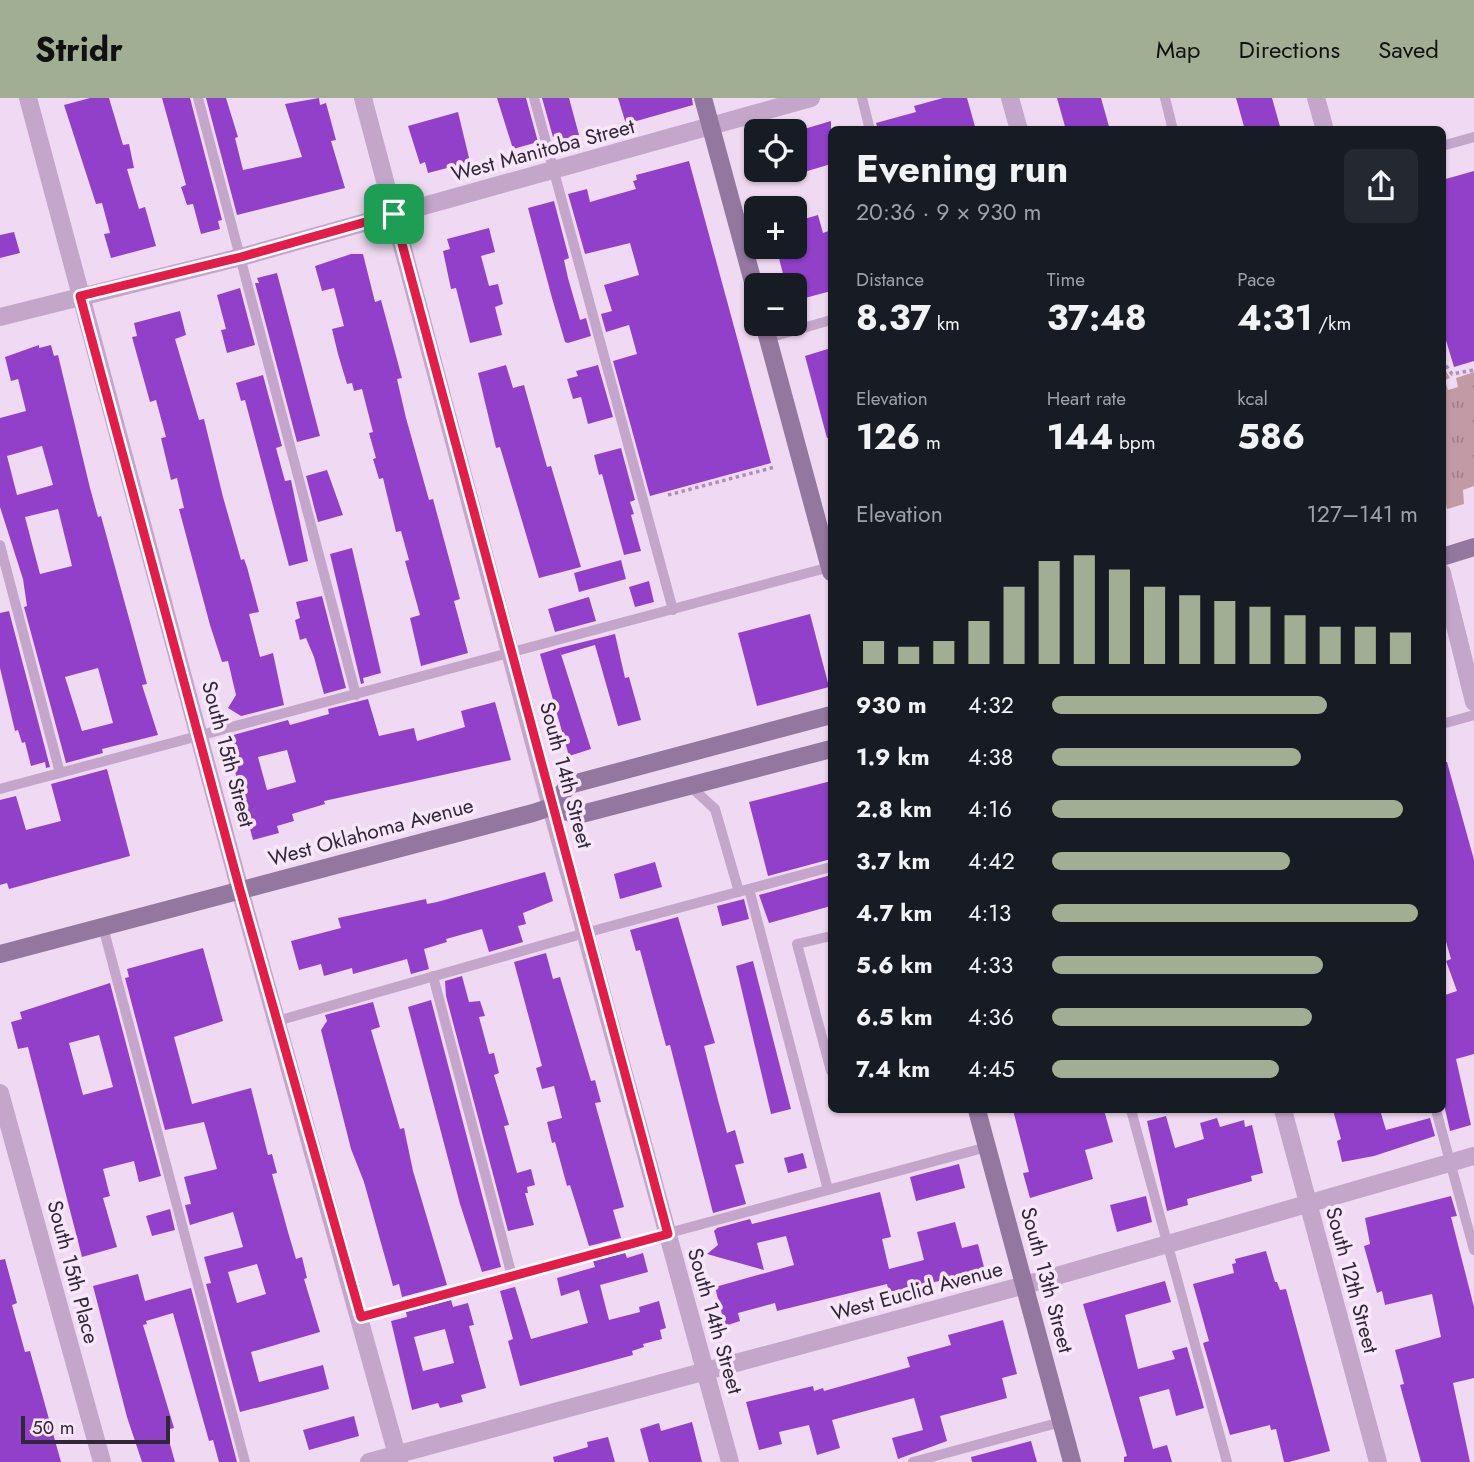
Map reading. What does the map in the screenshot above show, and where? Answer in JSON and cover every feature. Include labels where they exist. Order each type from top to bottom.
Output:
[{"type":"main road","points":[[703,98],[751,273]]},
{"type":"main road","points":[[767,336],[828,558]]},
{"type":"main road","points":[[1446,555],[1474,547]]},
{"type":"main road","name":"West Oklahoma Avenue","points":[[551,807],[569,785],[828,716]]},
{"type":"main road","name":"West Oklahoma Avenue","points":[[0,954],[551,807],[578,815],[828,750]]},
{"type":"main road","name":"South 13th Street","points":[[978,1113],[1072,1462]]},
{"type":"street","name":"South 15th Street","points":[[27,98],[240,890],[361,1317],[398,1458]]},
{"type":"street","name":"South 14th Street","points":[[363,98],[551,807],[730,1462]]},
{"type":"street","name":"West Manitoba Street","points":[[0,317],[241,257],[811,98]]},
{"type":"street","points":[[1010,98],[1018,126]]},
{"type":"street","points":[[1316,98],[1324,126]]},
{"type":"street","points":[[1446,589],[1474,702]]},
{"type":"street","name":"South 15th Place","points":[[0,1093],[102,1462]]},
{"type":"street","name":"South 12th Street","points":[[1284,1113],[1378,1462]]},
{"type":"street","name":"West Euclid Avenue","points":[[369,1462],[398,1458],[1025,1285],[1474,1156]]},
{"type":"lane","points":[[198,98],[356,695]]},
{"type":"lane","points":[[534,98],[673,610]]},
{"type":"lane","points":[[862,98],[869,126]]},
{"type":"lane","points":[[1165,98],[1173,126]]},
{"type":"lane","points":[[1446,145],[1474,137]]},
{"type":"lane","points":[[807,324],[828,321]]},
{"type":"lane","points":[[0,545],[60,773]]},
{"type":"lane","points":[[0,789],[828,570]]},
{"type":"lane","points":[[1446,723],[1474,715]]},
{"type":"lane","points":[[691,787],[715,809],[744,890],[828,1189]]},
{"type":"lane","points":[[277,1021],[585,933],[828,868]]},
{"type":"lane","points":[[103,927],[245,1462]]},
{"type":"lane","points":[[828,937],[797,944],[828,1060]]},
{"type":"lane","points":[[433,976],[512,1276]]},
{"type":"lane","points":[[1132,1113],[1227,1462]]},
{"type":"lane","points":[[1437,1113],[1474,1250]]},
{"type":"lane","points":[[361,1317],[987,1147]]},
{"type":"lane","points":[[913,1462],[1061,1422]]},
{"type":"path","points":[[1446,366],[1452,374],[1474,370]]},
{"type":"path","points":[[668,495],[775,467]]},
{"type":"green space","points":[[1474,372],[1474,486],[1463,490],[1464,504],[1447,509],[1446,383],[1448,390],[1458,387],[1456,378]]},
{"type":"building","points":[[90,98],[109,98],[123,145],[129,144],[134,168],[127,169],[139,209],[145,207],[156,246],[111,258],[104,234],[110,233],[102,203],[96,204],[64,105]]},
{"type":"building","points":[[162,98],[190,98],[222,220],[218,221],[220,229],[201,234],[193,204],[187,205],[181,187],[186,185]]},
{"type":"building","points":[[206,98],[226,98],[238,137],[235,138],[243,170],[302,157],[285,104],[319,98],[320,105],[326,103],[336,140],[331,141],[345,188],[237,215]]},
{"type":"building","points":[[497,98],[526,98],[538,142],[513,149]]},
{"type":"building","points":[[542,98],[569,98],[579,135],[558,141],[556,136],[553,137]]},
{"type":"building","points":[[618,98],[692,98],[693,105],[626,124]]},
{"type":"building","points":[[943,98],[967,98],[975,126],[877,126],[876,123],[916,112],[914,106]]},
{"type":"building","points":[[1057,98],[1101,98],[1109,126],[1065,126]]},
{"type":"building","points":[[1236,98],[1272,98],[1280,126],[1244,126]]},
{"type":"building","points":[[458,112],[470,162],[428,173],[425,162],[420,164],[408,126]]},
{"type":"building","points":[[831,121],[831,126],[828,126],[828,165],[807,171],[807,128]]},
{"type":"building","points":[[689,161],[771,463],[650,496],[613,361],[637,354],[629,325],[606,332],[601,314],[612,311],[604,285],[639,275],[630,243],[585,254],[568,194],[587,189],[590,202],[636,189],[633,181],[637,180],[636,175]]},
{"type":"building","points":[[1474,171],[1474,361],[1454,367],[1446,340],[1446,179]]},
{"type":"building","points":[[554,201],[569,258],[564,260],[568,278],[580,320],[586,318],[591,336],[568,343],[565,342],[528,208]]},
{"type":"building","points":[[818,215],[823,233],[828,231],[828,292],[807,297],[807,273],[783,273],[779,259],[807,259],[807,218]]},
{"type":"building","points":[[489,228],[495,252],[481,256],[489,286],[498,284],[503,304],[495,307],[502,335],[470,343],[456,288],[451,289],[443,251],[450,249],[447,239]]},
{"type":"building","points":[[14,232],[20,253],[0,258],[0,235]]},
{"type":"building","points":[[351,254],[363,254],[375,302],[381,300],[402,378],[397,379],[406,418],[429,500],[433,499],[460,599],[454,601],[468,653],[421,666],[410,618],[420,615],[405,561],[409,560],[401,531],[396,532],[383,478],[379,479],[373,459],[376,458],[369,433],[373,432],[362,389],[354,391],[352,383],[347,384],[338,354],[332,329],[344,326],[334,288],[322,291],[315,266]]},
{"type":"building","points":[[277,273],[320,436],[297,442],[255,283],[259,283],[257,278]]},
{"type":"building","points":[[240,288],[255,345],[227,353],[221,330],[226,329],[217,295]]},
{"type":"building","points":[[180,311],[186,335],[175,339],[199,420],[204,419],[241,560],[244,559],[247,567],[259,612],[249,614],[260,657],[273,653],[284,705],[241,716],[228,708],[236,695],[228,661],[222,662],[210,625],[179,509],[184,508],[177,478],[171,480],[161,438],[166,437],[156,400],[150,402],[132,337],[137,336],[134,323]]},
{"type":"building","points":[[39,345],[39,348],[51,345],[54,356],[58,355],[90,488],[98,517],[101,516],[147,684],[142,685],[158,735],[102,749],[103,753],[66,763],[24,607],[27,606],[23,579],[0,507],[0,418],[26,411],[18,379],[11,381],[5,357]],"holes":[[[42,446],[53,485],[17,495],[7,456]],[[58,509],[72,566],[40,574],[25,517]],[[98,668],[113,723],[82,731],[65,677]]]},
{"type":"building","points":[[828,349],[828,438],[827,438],[805,356]]},
{"type":"building","points":[[506,365],[513,388],[524,385],[547,467],[551,466],[581,567],[539,578],[500,447],[496,448],[478,373]]},
{"type":"building","points":[[598,365],[613,417],[588,424],[581,397],[573,399],[567,379],[578,376],[576,371]]},
{"type":"building","points":[[263,375],[282,446],[276,448],[285,481],[291,480],[308,561],[289,566],[245,400],[241,401],[236,383]]},
{"type":"building","points":[[621,448],[635,500],[630,502],[634,514],[631,515],[641,551],[624,555],[602,474],[599,475],[594,455]]},
{"type":"building","points":[[327,470],[343,515],[318,522],[306,476]]},
{"type":"building","points":[[352,548],[381,673],[363,678],[364,683],[361,684],[330,554]]},
{"type":"building","points":[[621,560],[626,579],[579,592],[574,573]]},
{"type":"building","points":[[649,581],[654,602],[635,607],[629,587]]},
{"type":"building","points":[[322,596],[346,688],[324,694],[314,657],[306,638],[300,640],[295,620],[300,618],[296,602]]},
{"type":"building","points":[[589,597],[596,621],[555,632],[548,609]]},
{"type":"building","points":[[9,611],[50,767],[46,768],[45,762],[31,766],[25,742],[22,743],[18,730],[15,731],[0,668],[0,613]]},
{"type":"building","points":[[810,614],[828,687],[757,706],[738,633]]},
{"type":"building","points":[[615,634],[625,678],[629,677],[641,720],[618,726],[595,645],[561,655],[559,648]]},
{"type":"building","points":[[559,648],[591,749],[569,756],[540,654]]},
{"type":"building","points":[[368,699],[379,736],[414,728],[417,741],[465,727],[461,711],[495,702],[511,760],[324,801],[325,804],[292,814],[294,821],[277,826],[279,833],[253,840],[226,737],[288,720],[290,725],[329,714],[328,709]],"holes":[[[287,750],[296,782],[267,790],[258,757]]]},
{"type":"building","points":[[1446,762],[1474,860],[1474,1054],[1456,1059],[1471,1125],[1450,1131],[1446,1113],[1446,995],[1457,991],[1446,961],[1451,959],[1446,942]]},
{"type":"building","points":[[107,769],[130,856],[9,889],[7,883],[0,885],[0,800],[16,796],[26,830],[61,821],[51,784]]},
{"type":"building","points":[[828,782],[828,860],[768,876],[749,802]]},
{"type":"building","points":[[655,862],[662,887],[620,899],[614,874]]},
{"type":"building","points":[[545,872],[553,901],[523,913],[526,924],[518,926],[523,942],[489,952],[482,929],[446,939],[447,942],[424,949],[429,969],[411,974],[407,959],[353,974],[352,968],[324,976],[321,964],[299,970],[291,941],[341,928],[338,918],[426,899],[427,904],[437,902]]},
{"type":"building","points":[[828,876],[828,907],[769,923],[759,895]]},
{"type":"building","points":[[744,899],[749,919],[722,926],[717,906]]},
{"type":"building","points":[[678,917],[715,1043],[704,1046],[718,1100],[727,1133],[735,1130],[744,1163],[735,1165],[746,1204],[713,1213],[670,1045],[666,1046],[640,950],[636,951],[630,930]]},
{"type":"building","points":[[203,948],[223,1021],[174,1037],[192,1104],[251,1088],[268,1155],[272,1154],[277,1173],[272,1174],[288,1232],[296,1259],[302,1257],[307,1278],[304,1279],[320,1332],[251,1352],[259,1382],[323,1365],[329,1389],[240,1412],[206,1284],[211,1283],[204,1257],[243,1247],[233,1212],[190,1225],[185,1205],[191,1204],[184,1177],[217,1169],[204,1122],[165,1130],[125,978],[129,977],[127,969]],"holes":[[[257,1264],[266,1294],[237,1303],[228,1272]]]},
{"type":"building","points":[[546,953],[553,979],[560,977],[591,1081],[595,1080],[601,1102],[595,1103],[624,1207],[613,1210],[621,1238],[589,1246],[570,1185],[567,1186],[555,1142],[552,1143],[547,1122],[562,1118],[554,1086],[542,1089],[536,1068],[542,1066],[514,962]]},
{"type":"building","points":[[753,961],[791,1109],[771,1114],[736,966]]},
{"type":"building","points":[[462,976],[469,1002],[480,1001],[485,1016],[479,1017],[489,1054],[494,1053],[499,1073],[494,1075],[509,1125],[504,1126],[517,1173],[531,1169],[535,1185],[527,1187],[528,1193],[525,1193],[534,1225],[508,1231],[446,996],[445,981]]},
{"type":"building","points":[[110,983],[161,1176],[139,1182],[134,1161],[103,1169],[110,1196],[103,1198],[117,1247],[82,1257],[28,1047],[18,1049],[11,1022],[22,1019],[20,1012]],"holes":[[[99,1035],[113,1087],[83,1095],[69,1043]]]},
{"type":"building","points":[[431,1000],[501,1267],[482,1272],[460,1204],[408,1007]]},
{"type":"building","points":[[373,1002],[380,1027],[371,1030],[400,1129],[404,1128],[413,1171],[447,1285],[402,1297],[399,1284],[393,1286],[364,1182],[351,1149],[321,1030],[327,1021],[325,1015]]},
{"type":"building","points":[[1014,1113],[1105,1113],[1113,1142],[1085,1150],[1093,1179],[1030,1198],[1023,1173],[1029,1172]]},
{"type":"building","points":[[1334,1113],[1381,1113],[1386,1130],[1430,1118],[1435,1136],[1374,1156],[1342,1162],[1337,1141],[1341,1139]]},
{"type":"building","points":[[1166,1116],[1175,1148],[1204,1139],[1200,1123],[1217,1118],[1220,1127],[1244,1120],[1245,1127],[1252,1125],[1263,1173],[1251,1176],[1252,1181],[1187,1199],[1188,1205],[1167,1211],[1147,1121]]},
{"type":"building","points":[[803,1153],[807,1168],[788,1173],[784,1158]]},
{"type":"building","points":[[959,1164],[965,1188],[916,1201],[910,1177]]},
{"type":"building","points":[[880,1192],[891,1237],[882,1239],[889,1269],[924,1260],[917,1232],[955,1222],[962,1248],[978,1244],[985,1271],[889,1292],[887,1284],[777,1311],[775,1303],[738,1313],[740,1321],[725,1326],[715,1287],[794,1265],[786,1236],[757,1243],[764,1270],[707,1254],[718,1245],[714,1231],[717,1228],[750,1219],[752,1224]]},
{"type":"building","points":[[1146,1196],[1152,1222],[1117,1232],[1110,1205]]},
{"type":"building","points":[[1451,1196],[1457,1216],[1451,1217],[1474,1307],[1474,1378],[1453,1383],[1470,1462],[1421,1462],[1400,1385],[1404,1384],[1395,1350],[1441,1337],[1432,1294],[1385,1305],[1382,1291],[1377,1293],[1364,1246],[1370,1244],[1365,1218]]},
{"type":"building","points":[[170,1209],[175,1230],[152,1236],[146,1216]]},
{"type":"building","points":[[1266,1251],[1275,1282],[1280,1290],[1286,1289],[1330,1451],[1289,1462],[1284,1462],[1276,1429],[1271,1430],[1270,1425],[1230,1435],[1203,1343],[1209,1341],[1193,1284],[1234,1273],[1232,1264],[1236,1263],[1235,1259]]},
{"type":"building","points":[[625,1253],[627,1258],[643,1253],[648,1272],[600,1285],[609,1320],[640,1312],[639,1307],[659,1301],[666,1328],[660,1330],[662,1339],[643,1344],[644,1347],[632,1351],[633,1355],[520,1386],[508,1341],[513,1339],[500,1291],[515,1287],[531,1339],[588,1323],[579,1290],[561,1296],[557,1278],[595,1267],[593,1261]]},
{"type":"building","points":[[5,1259],[17,1303],[12,1305],[25,1352],[30,1351],[61,1462],[0,1462],[0,1260]]},
{"type":"building","points":[[138,1274],[145,1301],[191,1288],[237,1462],[219,1462],[213,1440],[209,1441],[173,1313],[146,1321],[147,1324],[143,1325],[174,1428],[166,1430],[175,1462],[142,1462],[127,1417],[93,1286]]},
{"type":"building","points":[[1165,1281],[1171,1302],[1125,1315],[1138,1369],[1175,1359],[1172,1351],[1187,1347],[1204,1408],[1176,1416],[1169,1389],[1139,1397],[1153,1449],[1167,1445],[1172,1462],[1124,1462],[1124,1457],[1127,1456],[1083,1304]]},
{"type":"building","points":[[451,1300],[453,1307],[468,1303],[474,1325],[469,1326],[486,1388],[461,1395],[463,1402],[440,1408],[438,1403],[412,1410],[391,1321],[407,1317],[406,1312]],"holes":[[[445,1329],[454,1363],[423,1371],[414,1337]]]},
{"type":"building","points":[[1003,1320],[1017,1374],[1002,1378],[1007,1398],[940,1416],[947,1441],[898,1459],[892,1438],[923,1430],[914,1398],[832,1420],[840,1448],[817,1455],[809,1425],[779,1432],[782,1444],[759,1450],[746,1402],[813,1386],[814,1391],[823,1388],[824,1391],[910,1367],[907,1357],[951,1345],[948,1335]]},
{"type":"building","points":[[354,1416],[359,1436],[309,1450],[303,1430]]},
{"type":"building","points":[[692,1422],[702,1462],[649,1462],[640,1429],[659,1423],[661,1431]]},
{"type":"building","points":[[608,1437],[615,1462],[554,1462],[553,1457],[588,1447],[587,1442]]},
{"type":"building","points":[[1031,1441],[1037,1462],[972,1462],[971,1457]]},
{"type":"route","points":[[394,214],[551,807],[668,1234],[361,1317],[240,890],[80,296],[241,257],[394,214]]}]
